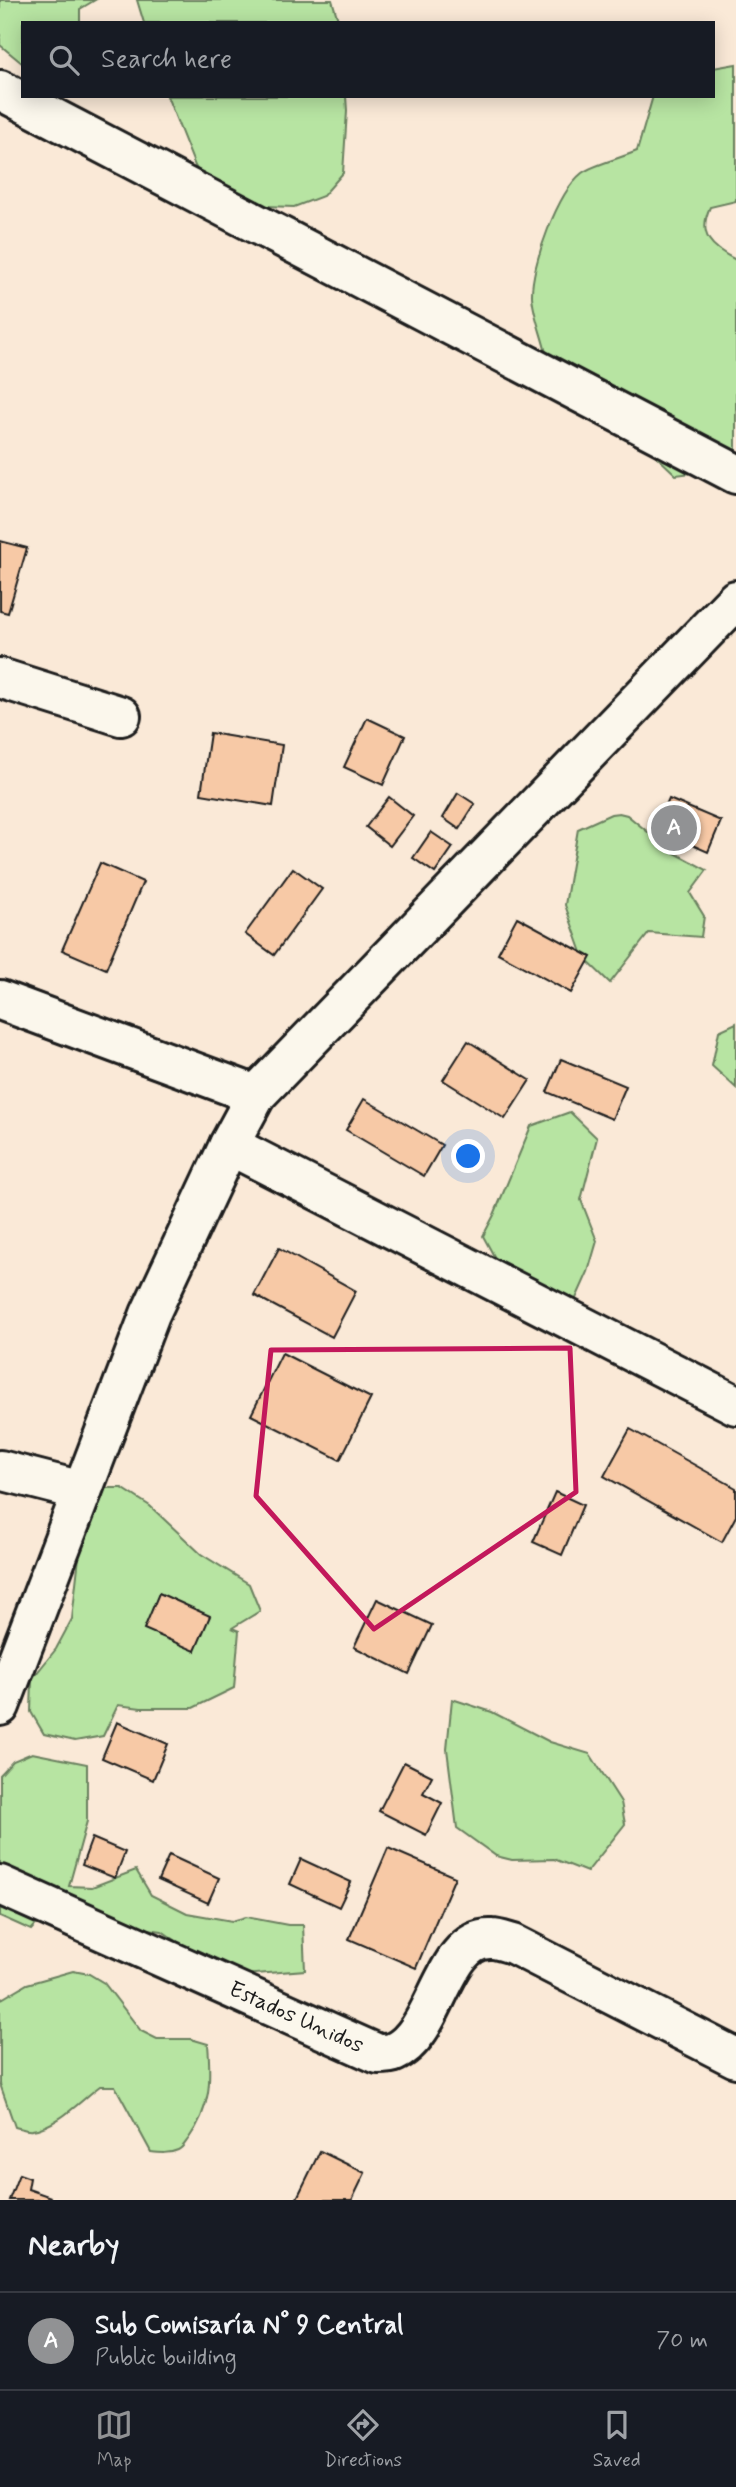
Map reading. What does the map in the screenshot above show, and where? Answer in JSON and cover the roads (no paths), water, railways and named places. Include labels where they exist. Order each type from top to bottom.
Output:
[{"type":"street","points":[[0,90],[736,474]]},
{"type":"street","points":[[0,1706],[150,1314],[229,1145],[256,1095],[736,600]]},
{"type":"street","points":[[0,678],[121,716]]},
{"type":"street","points":[[0,1000],[256,1095]]},
{"type":"street","points":[[229,1145],[736,1405]]},
{"type":"street","points":[[0,1470],[82,1491]]},
{"type":"street","name":"Estados Unidos","points":[[0,1885],[379,2054],[393,2053],[418,2034],[455,1961],[465,1948],[477,1941],[492,1938],[513,1944],[736,2058]]},
{"type":"place","name":"Sub Comisaría N° 9 Central","points":[[674,828]]}]
